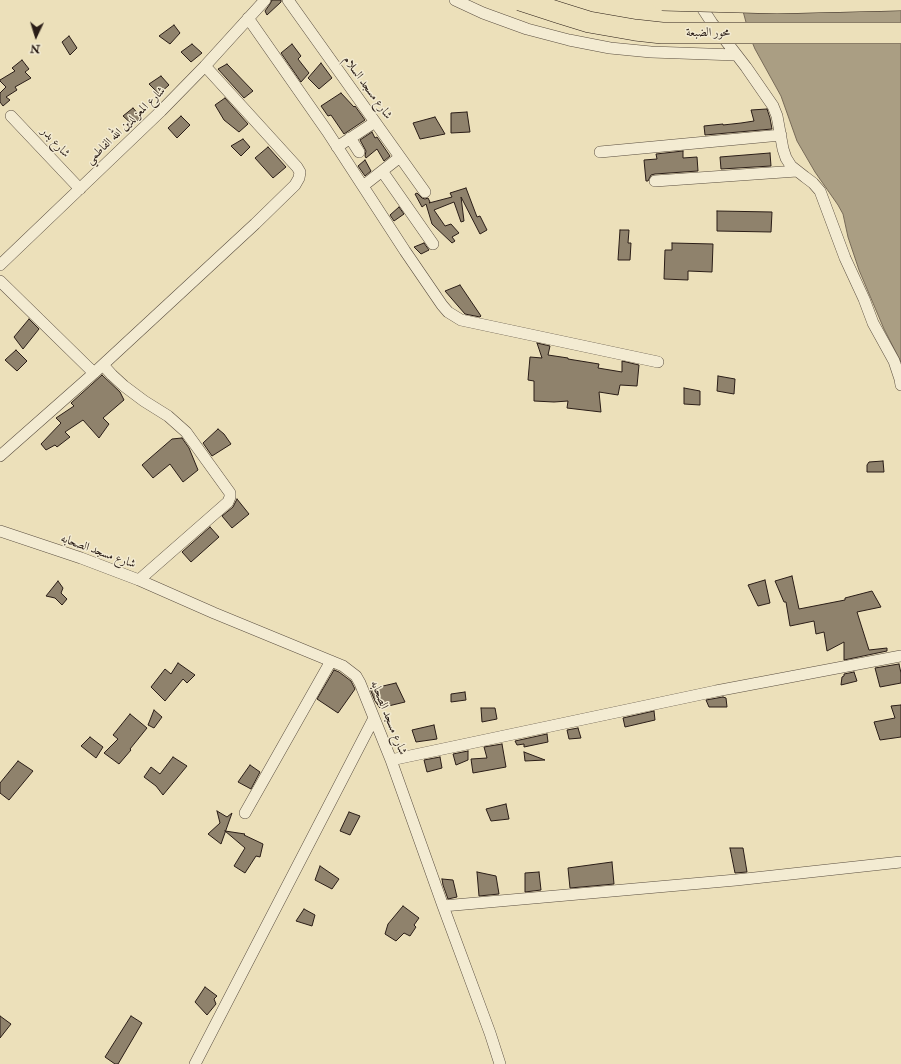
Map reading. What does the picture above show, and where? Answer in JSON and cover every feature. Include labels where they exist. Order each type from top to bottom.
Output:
[{"type":"highway","name":"محور الضبعة","points":[[520,0],[589,22],[662,33],[901,33]]},
{"type":"highway","points":[[662,0],[777,3],[901,0]]},
{"type":"street","name":"شارع المعز لدين الله الفاطمي","points":[[0,265],[161,111],[205,66],[265,0]]},
{"type":"street","name":"شارع مسجد السلام","points":[[288,0],[425,192]]},
{"type":"street","points":[[455,0],[483,14],[526,29],[569,40],[610,48],[651,52],[736,55]]},
{"type":"street","points":[[697,0],[712,23],[746,67],[773,106],[777,116],[783,149],[791,166],[820,190],[845,258],[864,299],[873,323],[894,361],[901,385]]},
{"type":"street","points":[[248,18],[448,312],[461,320],[658,362]]},
{"type":"street","points":[[0,456],[103,365],[255,224],[295,185],[299,178],[300,172],[297,167],[205,66]]},
{"type":"street","name":"شارع بدر","points":[[11,116],[80,189]]},
{"type":"street","points":[[337,147],[375,122]]},
{"type":"street","points":[[600,152],[781,135]]},
{"type":"street","points":[[350,138],[359,152]]},
{"type":"street","points":[[363,186],[400,157]]},
{"type":"street","points":[[655,181],[797,171]]},
{"type":"street","points":[[382,172],[433,244]]},
{"type":"street","points":[[0,281],[94,373]]},
{"type":"street","points":[[103,365],[128,389],[168,416],[186,432],[230,493],[228,502],[139,580]]},
{"type":"street","name":"شارع مسجد الصحابه","points":[[0,531],[81,558],[139,580],[214,613],[343,666],[356,676],[391,760],[500,1064]]},
{"type":"street","points":[[391,760],[716,691],[901,656]]},
{"type":"street","points":[[244,813],[331,661]]},
{"type":"street","points":[[196,1064],[374,718]]},
{"type":"street","points":[[443,906],[736,880],[901,862]]},
{"type":"shaded area","points":[[740,0],[901,0],[901,362],[884,329],[859,270],[848,237],[843,214],[815,172],[797,141],[781,96],[750,37]]},
{"type":"building","points":[[272,0],[281,0],[281,2],[267,15],[265,11]]},
{"type":"building","points":[[174,25],[180,33],[170,44],[159,36]]},
{"type":"building","points":[[69,36],[77,48],[70,55],[62,42]]},
{"type":"building","points":[[192,44],[202,53],[191,62],[181,52]]},
{"type":"building","points":[[292,44],[301,56],[298,59],[309,73],[301,82],[281,53]]},
{"type":"building","points":[[22,60],[29,69],[25,72],[31,78],[15,87],[17,90],[6,97],[10,100],[3,106],[0,102],[0,93],[6,87],[0,80],[15,71],[12,68]]},
{"type":"building","points":[[321,63],[332,78],[319,89],[308,78]]},
{"type":"building","points":[[227,64],[253,91],[244,98],[218,69]]},
{"type":"building","points":[[161,76],[169,85],[159,94],[149,84]]},
{"type":"building","points":[[341,93],[354,107],[355,106],[365,120],[344,134],[331,115],[328,116],[321,106]]},
{"type":"building","points":[[225,98],[248,124],[239,132],[224,120],[215,105]]},
{"type":"building","points":[[133,108],[141,117],[133,125],[123,116]]},
{"type":"building","points":[[767,109],[772,129],[705,135],[704,126],[754,121],[751,110]]},
{"type":"building","points":[[467,112],[470,132],[451,133],[451,113]]},
{"type":"building","points":[[181,116],[190,125],[177,138],[168,128]]},
{"type":"building","points":[[435,117],[445,134],[420,139],[413,123]]},
{"type":"building","points":[[372,132],[390,156],[384,161],[377,149],[366,158],[365,156],[366,151],[360,140]]},
{"type":"building","points":[[243,139],[250,147],[241,156],[231,146]]},
{"type":"building","points":[[268,147],[286,167],[273,178],[255,158]]},
{"type":"building","points":[[683,151],[683,158],[697,157],[698,171],[655,174],[651,175],[648,181],[646,181],[644,160],[657,159],[656,154]]},
{"type":"building","points":[[770,153],[771,166],[721,169],[720,157]]},
{"type":"building","points":[[365,160],[371,171],[365,176],[358,166]]},
{"type":"building","points":[[466,188],[477,217],[480,216],[487,230],[480,234],[461,197],[464,221],[461,222],[454,202],[434,210],[445,226],[451,224],[459,233],[452,237],[455,241],[452,243],[432,224],[426,204],[422,207],[415,194],[417,193],[425,199],[428,198],[429,203],[452,197],[450,193]]},
{"type":"building","points":[[399,207],[404,214],[394,221],[390,215]]},
{"type":"building","points":[[717,211],[772,212],[771,232],[717,231]]},
{"type":"building","points":[[620,230],[629,230],[628,243],[631,243],[630,260],[618,260]]},
{"type":"building","points":[[424,243],[429,250],[421,254],[414,247]]},
{"type":"building","points":[[672,243],[713,244],[712,272],[688,271],[688,280],[664,279],[665,250],[672,250]]},
{"type":"building","points":[[460,285],[481,316],[480,317],[465,314],[445,291]]},
{"type":"building","points":[[29,319],[39,329],[23,349],[14,337]]},
{"type":"building","points":[[537,343],[550,346],[548,355],[599,364],[598,368],[622,372],[622,361],[639,365],[637,386],[620,385],[618,395],[599,392],[601,412],[567,408],[568,401],[534,401],[534,381],[528,380],[530,357],[542,358]]},
{"type":"building","points":[[16,350],[27,361],[17,371],[5,360]]},
{"type":"building","points":[[102,375],[120,392],[124,400],[103,418],[109,424],[99,438],[83,420],[65,432],[70,437],[57,447],[55,445],[46,450],[41,444],[61,423],[56,418],[74,406],[71,403]]},
{"type":"building","points":[[718,376],[735,379],[734,394],[717,391]]},
{"type":"building","points":[[684,388],[700,391],[700,405],[684,404]]},
{"type":"building","points":[[218,429],[224,434],[231,444],[212,456],[203,443]]},
{"type":"building","points":[[182,438],[189,448],[198,470],[183,482],[170,464],[153,478],[142,465],[172,439]]},
{"type":"building","points":[[883,461],[884,472],[867,472],[867,465],[869,462]]},
{"type":"building","points":[[237,499],[249,514],[232,528],[222,516],[233,507]]},
{"type":"building","points":[[210,527],[219,537],[191,562],[182,552]]},
{"type":"building","points":[[792,576],[799,609],[845,600],[845,598],[872,591],[881,607],[857,612],[869,650],[887,648],[887,651],[844,660],[844,642],[827,651],[824,632],[816,634],[814,621],[790,626],[786,602],[784,602],[775,581]]},
{"type":"building","points":[[765,580],[770,603],[758,606],[748,585]]},
{"type":"building","points":[[58,581],[63,588],[61,593],[67,599],[62,605],[55,598],[46,596]]},
{"type":"building","points":[[178,663],[195,675],[187,683],[183,679],[165,701],[151,687],[165,669],[171,674]]},
{"type":"building","points":[[899,664],[901,683],[880,687],[875,668]]},
{"type":"building","points":[[334,670],[351,681],[355,689],[338,713],[317,699]]},
{"type":"building","points":[[854,672],[857,681],[841,685],[844,674]]},
{"type":"building","points":[[396,683],[405,702],[380,708],[370,689]]},
{"type":"building","points":[[465,692],[466,700],[451,702],[451,694]]},
{"type":"building","points":[[723,697],[726,698],[727,707],[709,707],[706,700]]},
{"type":"building","points":[[901,705],[901,737],[880,740],[874,722],[895,718],[891,706]]},
{"type":"building","points":[[481,708],[495,708],[497,719],[482,722]]},
{"type":"building","points":[[154,710],[162,717],[154,728],[148,725]]},
{"type":"building","points":[[654,711],[655,720],[625,727],[623,718]]},
{"type":"building","points":[[130,714],[147,728],[119,764],[104,753],[118,739],[113,735]]},
{"type":"building","points":[[434,725],[437,739],[416,742],[412,730]]},
{"type":"building","points":[[578,728],[581,738],[569,739],[567,730]]},
{"type":"building","points":[[547,734],[548,742],[524,747],[524,744],[517,745],[515,741]]},
{"type":"building","points":[[90,737],[103,747],[96,758],[81,746]]},
{"type":"building","points":[[502,744],[506,767],[473,773],[471,759],[487,758],[484,747]]},
{"type":"building","points":[[468,751],[468,760],[456,765],[453,754]]},
{"type":"building","points":[[524,752],[545,760],[525,761]]},
{"type":"building","points":[[173,757],[187,766],[163,795],[156,786],[144,777],[151,767],[160,774]]},
{"type":"building","points":[[440,757],[442,768],[427,772],[424,760]]},
{"type":"building","points":[[18,761],[33,771],[9,800],[0,793],[0,783]]},
{"type":"building","points":[[250,765],[260,772],[251,789],[238,782]]},
{"type":"building","points":[[506,804],[509,819],[491,821],[486,809]]},
{"type":"building","points":[[217,811],[227,817],[232,813],[221,844],[208,834],[220,823]]},
{"type":"building","points":[[349,812],[360,816],[350,835],[340,831]]},
{"type":"building","points":[[225,831],[245,834],[244,835],[263,844],[260,857],[256,856],[245,873],[234,866],[245,848]]},
{"type":"building","points":[[730,848],[743,848],[747,872],[735,873]]},
{"type":"building","points":[[612,862],[614,884],[570,888],[568,868]]},
{"type":"building","points":[[320,866],[339,879],[332,889],[315,880]]},
{"type":"building","points":[[477,872],[496,876],[499,894],[479,896]]},
{"type":"building","points":[[539,872],[541,890],[525,892],[525,873]]},
{"type":"building","points":[[442,879],[453,880],[457,897],[448,899]]},
{"type":"building","points":[[403,906],[419,918],[414,925],[416,927],[410,936],[404,933],[396,941],[385,934],[388,924]]},
{"type":"building","points":[[304,909],[315,915],[312,926],[296,921]]},
{"type":"building","points":[[205,987],[217,996],[214,999],[216,1004],[207,1015],[195,1002]]},
{"type":"building","points":[[0,1016],[11,1024],[0,1038]]},
{"type":"building","points":[[131,1016],[142,1023],[118,1064],[115,1064],[105,1057]]}]
